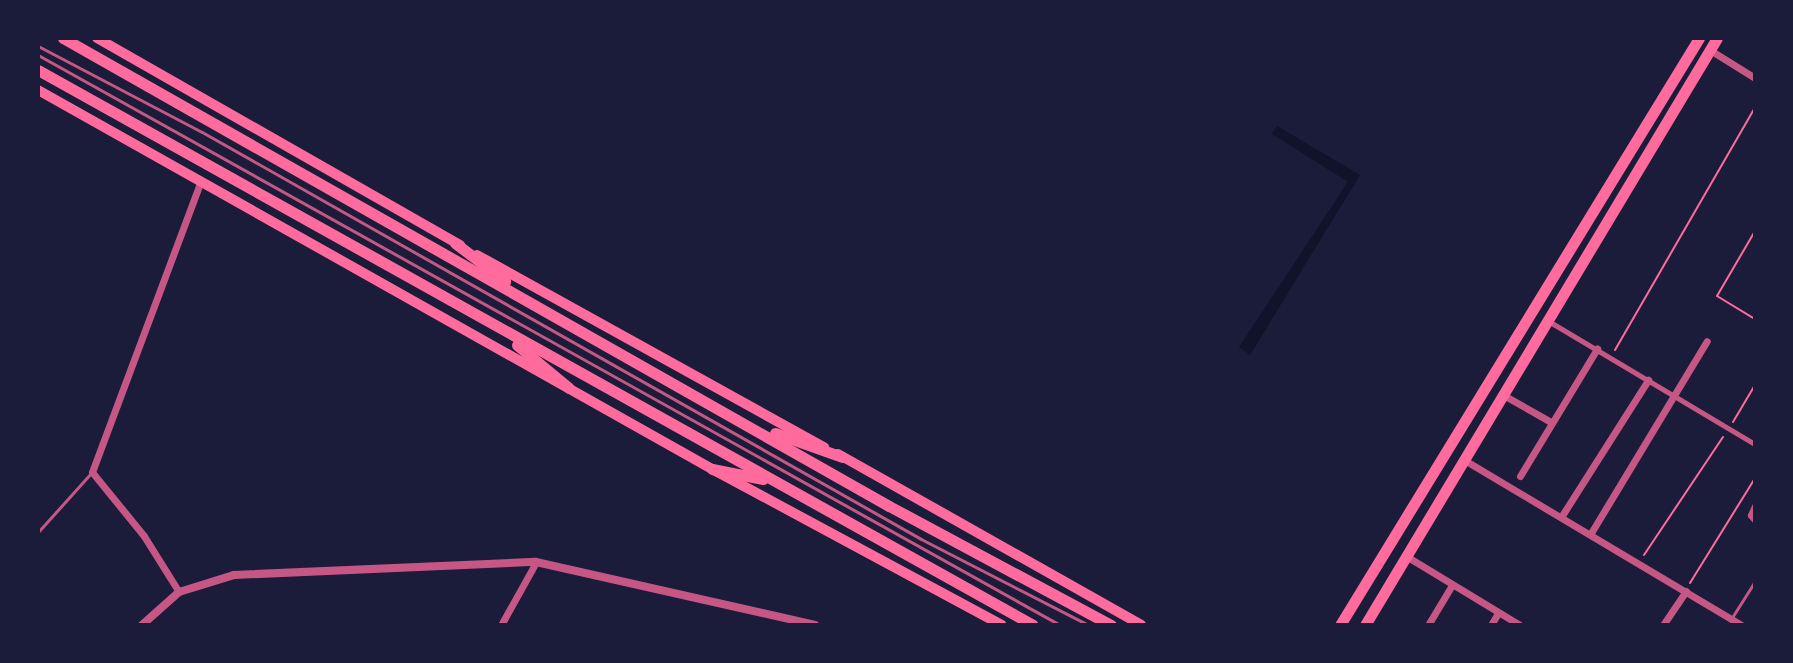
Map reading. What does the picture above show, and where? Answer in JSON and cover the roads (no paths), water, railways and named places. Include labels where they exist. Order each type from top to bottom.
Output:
[{"type":"main road","points":[[63,38],[749,423],[1089,619],[1111,625]]},
{"type":"main road","points":[[97,38],[455,243],[1141,625]]},
{"type":"main road","points":[[1340,625],[1699,38]]},
{"type":"main road","points":[[1365,625],[1550,322],[1717,38]]},
{"type":"main road","points":[[38,70],[1033,625]]},
{"type":"main road","points":[[38,90],[712,469],[1002,625]]},
{"type":"main road","points":[[455,243],[533,303]]},
{"type":"main road","points":[[492,325],[569,388]]},
{"type":"main road","points":[[749,423],[842,457]]},
{"type":"main road","points":[[712,469],[774,482]]},
{"type":"street","points":[[1710,50],[1755,78]]},
{"type":"street","points":[[179,592],[144,536],[92,472],[201,181]]},
{"type":"street","points":[[1550,322],[1755,444]]},
{"type":"street","points":[[1591,533],[1707,341]]},
{"type":"street","points":[[1520,476],[1597,349]]},
{"type":"street","points":[[1563,514],[1648,380]]},
{"type":"street","points":[[1505,396],[1551,422]]},
{"type":"street","points":[[1466,461],[1563,514],[1740,625]]},
{"type":"street","points":[[1755,506],[1751,514],[1755,520]]},
{"type":"street","points":[[1406,556],[1520,625]]},
{"type":"street","points":[[501,625],[536,562]]},
{"type":"street","points":[[142,625],[179,592],[234,575],[536,562],[815,625]]},
{"type":"street","points":[[1428,625],[1452,585]]},
{"type":"street","points":[[1663,625],[1686,591]]},
{"type":"street","points":[[1491,625],[1498,613]]},
{"type":"lane","points":[[38,46],[202,132],[921,539],[1089,619]]},
{"type":"lane","points":[[38,55],[1060,625]]},
{"type":"lane","points":[[38,532],[92,472]]},
{"type":"lane","points":[[1731,619],[1755,581]]}]
